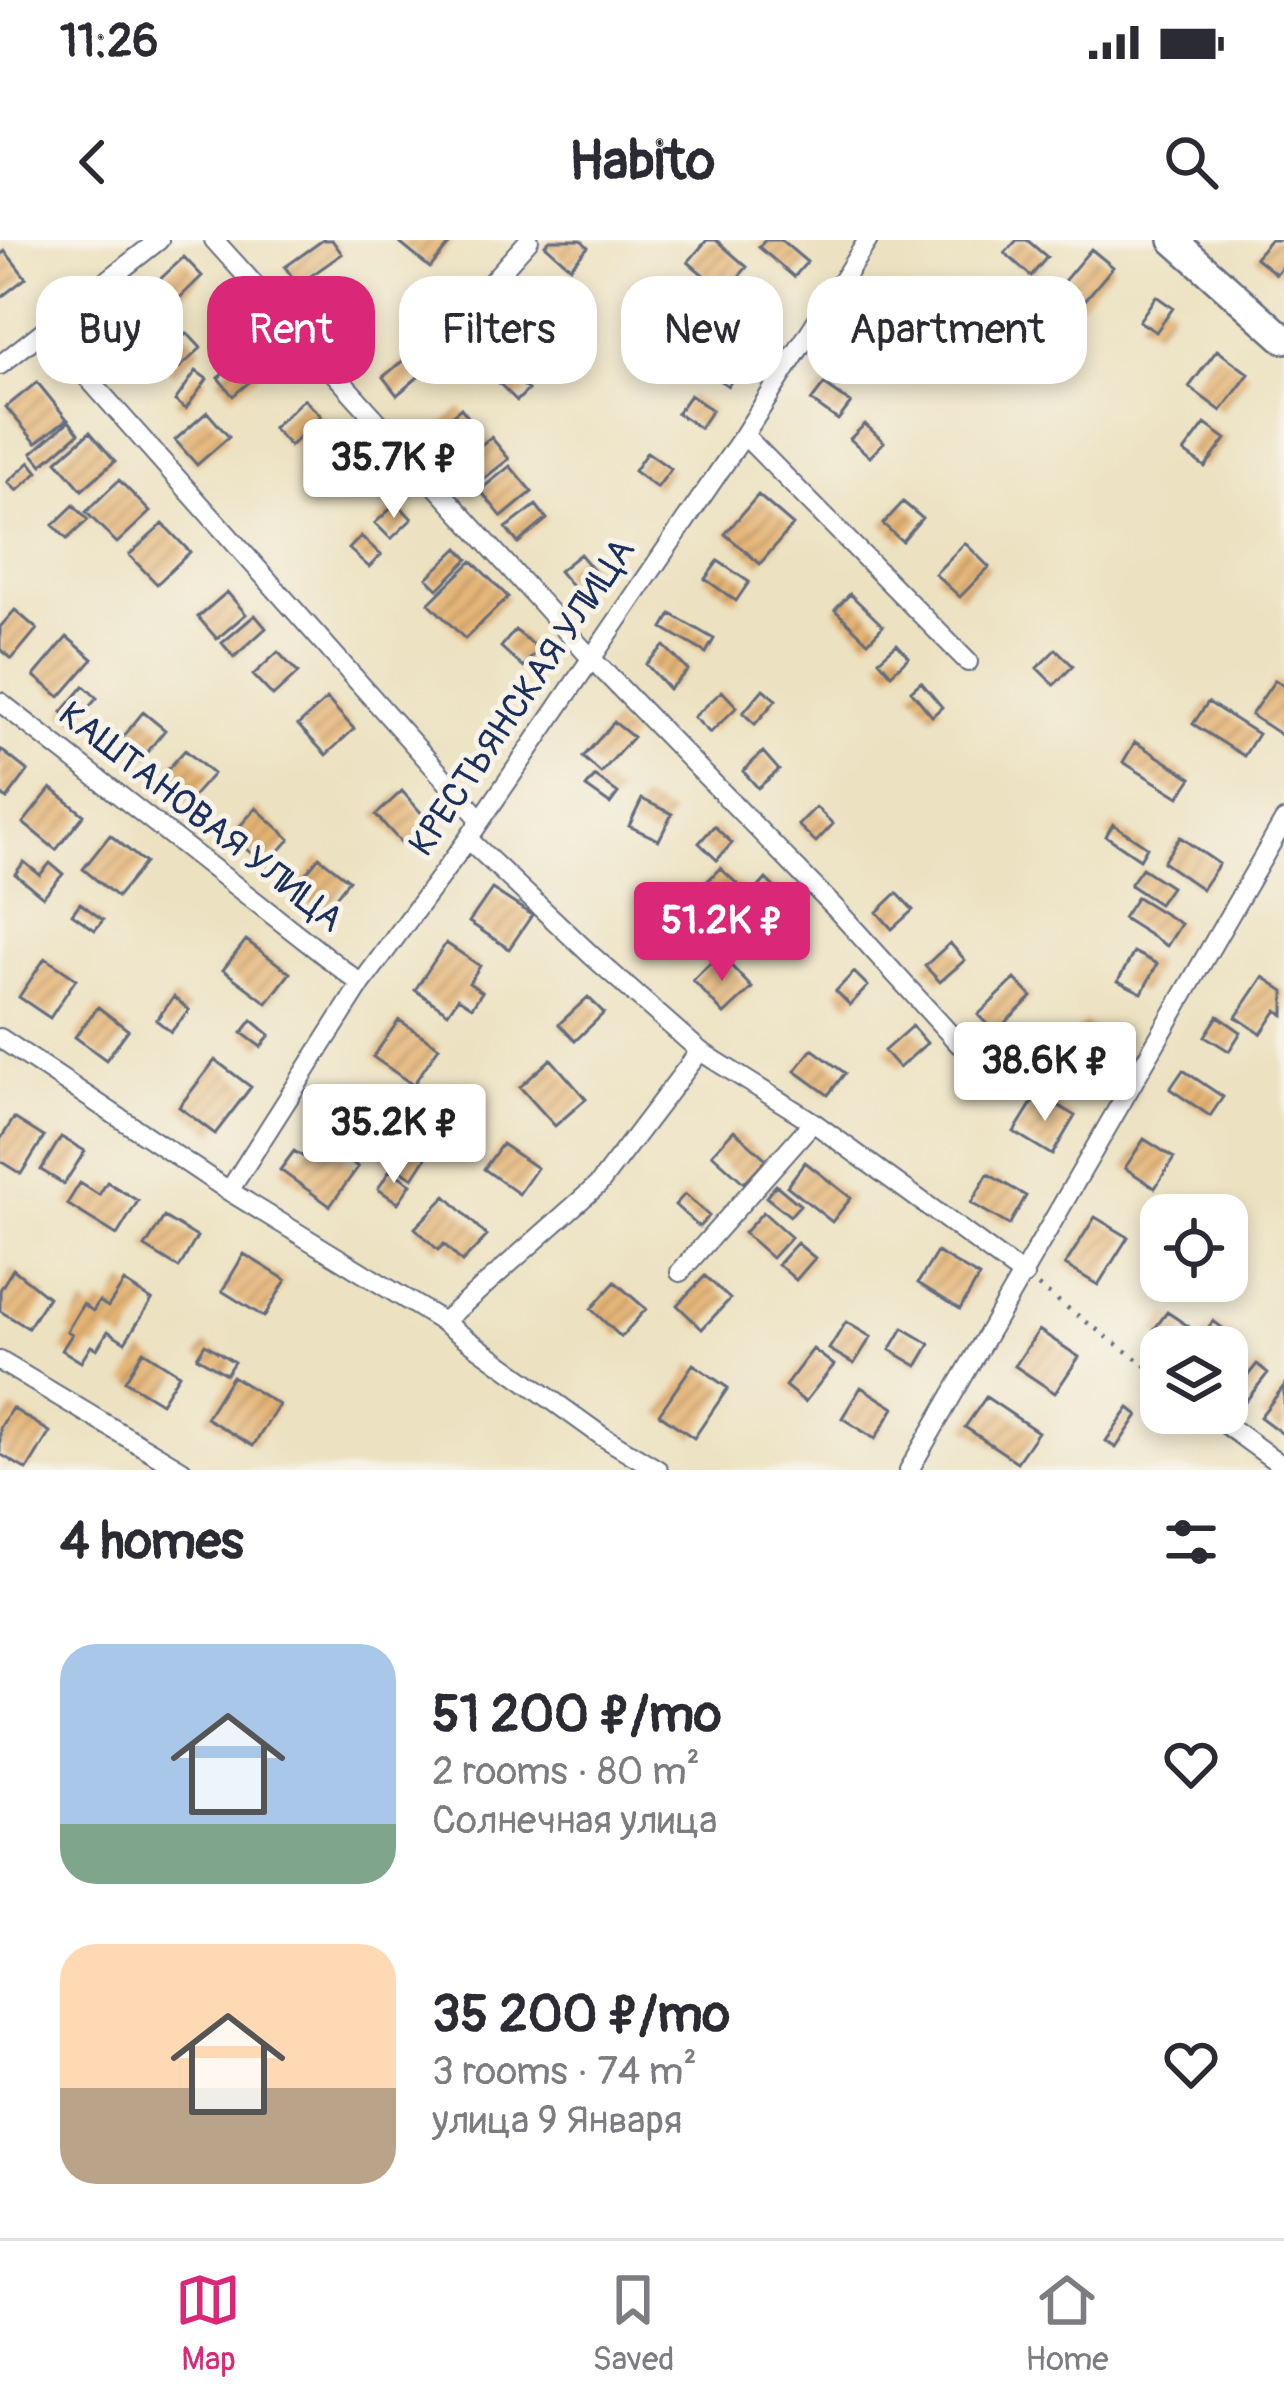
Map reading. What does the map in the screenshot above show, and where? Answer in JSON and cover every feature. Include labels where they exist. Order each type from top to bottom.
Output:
[{"type":"main road","points":[[1173,240],[1284,339]]},
{"type":"street","points":[[115,276],[159,240]]},
{"type":"street","points":[[214,240],[589,656],[835,908],[959,1044]]},
{"type":"street","points":[[497,276],[529,240]]},
{"type":"street","name":"КРЕСТЬЯНСКАЯ УЛИЦА","points":[[230,1191],[361,984],[481,820],[744,435],[868,240]]},
{"type":"street","points":[[0,365],[36,340]]},
{"type":"street","points":[[93,384],[481,820]]},
{"type":"street","points":[[744,435],[968,662]]},
{"type":"street","name":"КАШТАНОВАЯ УЛИЦА","points":[[0,702],[361,984]]},
{"type":"street","points":[[909,1470],[1284,821]]},
{"type":"street","points":[[468,838],[590,956],[700,1051],[813,1122],[1024,1276]]},
{"type":"street","points":[[0,1038],[230,1191],[442,1322],[602,1436],[658,1470]]},
{"type":"street","points":[[442,1322],[599,1184],[700,1051]]},
{"type":"street","points":[[680,1272],[813,1122]]},
{"type":"street","points":[[0,1361],[182,1470]]},
{"type":"street","points":[[1238,1434],[1284,1468]]},
{"type":"path","points":[[1024,1276],[1140,1362]]},
{"type":"building","points":[[323,240],[332,240],[342,254],[311,276],[292,276],[285,267]]},
{"type":"building","points":[[396,240],[453,240],[430,268]]},
{"type":"building","points":[[550,240],[581,240],[588,247],[570,267],[545,245]]},
{"type":"building","points":[[707,240],[716,240],[747,267],[739,276],[705,276],[688,262]]},
{"type":"building","points":[[765,240],[781,240],[807,262],[794,277],[759,247]]},
{"type":"building","points":[[1017,240],[1027,240],[1047,257],[1031,276],[1005,253]]},
{"type":"building","points":[[1270,240],[1284,240],[1284,264],[1276,274],[1255,257]]},
{"type":"building","points":[[1091,249],[1113,267],[1087,298],[1087,276],[1068,276]]},
{"type":"building","points":[[5,251],[26,278],[0,298],[0,255]]},
{"type":"building","points":[[184,257],[202,276],[183,295],[183,276],[164,276]]},
{"type":"building","points":[[1156,296],[1173,308],[1156,332],[1139,321]]},
{"type":"building","points":[[187,333],[201,348],[183,365]]},
{"type":"building","points":[[1217,350],[1249,374],[1221,411],[1189,387]]},
{"type":"building","points":[[399,364],[399,384],[410,384],[397,395],[383,377]]},
{"type":"building","points":[[196,371],[207,379],[186,409],[175,401]]},
{"type":"building","points":[[36,383],[67,419],[36,443],[6,407]]},
{"type":"building","points":[[223,384],[247,384],[233,396]]},
{"type":"building","points":[[500,384],[522,384],[528,390],[517,401]]},
{"type":"building","points":[[824,384],[851,403],[838,420],[811,401]]},
{"type":"building","points":[[690,395],[712,410],[700,428],[677,413]]},
{"type":"building","points":[[304,399],[321,416],[290,446],[273,428]]},
{"type":"building","points":[[461,408],[479,431],[451,453],[433,431]]},
{"type":"building","points":[[207,412],[229,437],[197,465],[175,440]]},
{"type":"building","points":[[69,421],[79,433],[42,465],[32,453]]},
{"type":"building","points":[[865,424],[884,442],[870,457],[850,439]]},
{"type":"building","points":[[1205,424],[1226,439],[1205,467],[1184,452]]},
{"type":"building","points":[[90,432],[115,461],[82,490],[57,461]]},
{"type":"building","points":[[491,437],[509,459],[468,491],[450,469]]},
{"type":"building","points":[[647,452],[671,469],[657,488],[634,471]]},
{"type":"building","points":[[355,453],[368,469],[349,487],[335,471]]},
{"type":"building","points":[[30,462],[38,472],[17,491],[8,482]]},
{"type":"building","points":[[510,466],[532,492],[502,517],[480,490]]},
{"type":"building","points":[[119,480],[150,512],[117,543],[86,512]]},
{"type":"building","points":[[758,495],[793,525],[760,564],[725,534]]},
{"type":"building","points":[[903,502],[922,518],[902,541],[883,524]]},
{"type":"building","points":[[397,503],[412,519],[391,539],[375,523]]},
{"type":"building","points":[[74,505],[88,520],[67,539],[53,525]]},
{"type":"building","points":[[536,505],[547,519],[518,543],[506,528]]},
{"type":"building","points":[[163,524],[190,552],[157,584],[129,555]]},
{"type":"building","points":[[361,536],[381,555],[369,567],[349,549]]},
{"type":"building","points":[[965,543],[989,567],[960,597],[935,574]]},
{"type":"building","points":[[458,548],[468,559],[438,589],[427,578]]},
{"type":"building","points":[[580,554],[596,573],[575,590],[559,571]]},
{"type":"building","points":[[472,561],[508,597],[465,639],[429,603]]},
{"type":"building","points":[[718,561],[749,582],[736,601],[705,579]]},
{"type":"building","points":[[227,592],[246,614],[217,639],[198,617]]},
{"type":"building","points":[[850,594],[883,626],[868,642],[835,610]]},
{"type":"building","points":[[15,610],[37,629],[12,659],[0,649],[0,627]]},
{"type":"building","points":[[671,614],[714,639],[706,653],[663,628]]},
{"type":"building","points":[[255,615],[266,628],[234,657],[222,643]]},
{"type":"building","points":[[515,630],[539,649],[523,667],[501,647]]},
{"type":"building","points":[[67,637],[93,659],[60,697],[34,676]]},
{"type":"building","points":[[897,644],[909,657],[891,674],[879,660]]},
{"type":"building","points":[[664,646],[688,670],[669,689],[646,664]]},
{"type":"building","points":[[1056,649],[1073,666],[1054,685],[1037,668]]},
{"type":"building","points":[[278,652],[298,673],[273,696],[253,675]]},
{"type":"building","points":[[1275,680],[1284,686],[1284,737],[1251,715]]},
{"type":"building","points":[[921,682],[942,707],[932,716],[911,691]]},
{"type":"building","points":[[84,686],[97,698],[75,723],[62,712]]},
{"type":"building","points":[[763,689],[776,700],[755,724],[743,713]]},
{"type":"building","points":[[722,691],[737,707],[710,733],[694,717]]},
{"type":"building","points":[[327,699],[354,729],[326,755],[298,725]]},
{"type":"building","points":[[1208,702],[1258,734],[1244,756],[1193,724]]},
{"type":"building","points":[[143,712],[165,730],[140,761],[118,743]]},
{"type":"building","points":[[614,722],[633,737],[601,773],[583,757]]},
{"type":"building","points":[[1135,742],[1192,778],[1179,797],[1123,762]]},
{"type":"building","points":[[0,749],[28,771],[7,799],[0,793]]},
{"type":"building","points":[[185,750],[213,774],[189,801],[161,777]]},
{"type":"building","points":[[763,752],[779,770],[758,788],[743,771]]},
{"type":"building","points":[[595,776],[618,793],[610,804],[586,787]]},
{"type":"building","points":[[51,788],[84,815],[56,850],[23,823]]},
{"type":"building","points":[[402,791],[431,824],[405,847],[376,815]]},
{"type":"building","points":[[642,799],[672,814],[659,840],[629,826]]},
{"type":"building","points":[[816,807],[833,824],[816,842],[798,825]]},
{"type":"building","points":[[256,808],[290,839],[266,866],[231,836]]},
{"type":"building","points":[[1113,824],[1147,847],[1140,859],[1106,836]]},
{"type":"building","points":[[714,826],[732,843],[717,860],[699,843]]},
{"type":"building","points":[[110,835],[145,863],[117,897],[83,869]]},
{"type":"building","points":[[1180,837],[1219,864],[1202,889],[1163,862]]},
{"type":"building","points":[[319,857],[349,880],[322,914],[292,891]]},
{"type":"building","points":[[24,862],[40,875],[50,863],[63,874],[43,897],[15,874]]},
{"type":"building","points":[[720,868],[746,892],[723,916],[697,892]]},
{"type":"building","points":[[1142,868],[1171,887],[1159,904],[1130,885]]},
{"type":"building","points":[[766,879],[779,892],[764,908],[751,896]]},
{"type":"building","points":[[492,889],[532,915],[509,949],[469,922]]},
{"type":"building","points":[[897,893],[913,910],[892,929],[877,912]]},
{"type":"building","points":[[1137,897],[1181,924],[1167,946],[1123,918]]},
{"type":"building","points":[[670,899],[704,927],[681,954],[647,927]]},
{"type":"building","points":[[80,903],[103,920],[95,930],[72,914]]},
{"type":"building","points":[[246,940],[290,973],[267,1003],[223,970]]},
{"type":"building","points":[[446,943],[480,966],[469,983],[482,992],[472,1007],[458,998],[448,1013],[415,990]]},
{"type":"building","points":[[950,943],[965,960],[940,982],[925,966]]},
{"type":"building","points":[[1134,952],[1157,964],[1142,993],[1118,981]]},
{"type":"building","points":[[720,954],[752,988],[724,1014],[693,980]]},
{"type":"building","points":[[45,958],[76,979],[50,1018],[19,997]]},
{"type":"building","points":[[854,972],[868,986],[850,1005],[836,991]]},
{"type":"building","points":[[1263,977],[1284,991],[1284,1015],[1277,1010],[1261,1034],[1236,1017]]},
{"type":"building","points":[[1015,979],[1032,997],[995,1032],[978,1015]]},
{"type":"building","points":[[174,997],[189,1010],[171,1032],[156,1020]]},
{"type":"building","points":[[588,997],[604,1013],[575,1041],[559,1024]]},
{"type":"building","points":[[98,1007],[128,1030],[106,1060],[75,1037]]},
{"type":"building","points":[[1218,1016],[1241,1032],[1229,1051],[1205,1036]]},
{"type":"building","points":[[252,1020],[270,1035],[261,1047],[242,1033]]},
{"type":"building","points":[[399,1020],[439,1047],[413,1085],[373,1057]]},
{"type":"building","points":[[1083,1022],[1116,1041],[1105,1061],[1071,1041]]},
{"type":"building","points":[[912,1026],[927,1043],[899,1068],[884,1051]]},
{"type":"building","points":[[812,1049],[845,1073],[828,1095],[795,1071]]},
{"type":"building","points":[[551,1059],[586,1099],[555,1126],[520,1087]]},
{"type":"building","points":[[215,1060],[251,1087],[215,1134],[179,1107]]},
{"type":"building","points":[[1183,1070],[1223,1097],[1210,1116],[1170,1089]]},
{"type":"building","points":[[1038,1093],[1075,1116],[1052,1155],[1014,1132]]},
{"type":"building","points":[[410,1112],[442,1133],[413,1178],[380,1156]]},
{"type":"building","points":[[14,1118],[44,1137],[21,1174],[0,1161],[0,1140]]},
{"type":"building","points":[[734,1130],[766,1159],[744,1183],[712,1154]]},
{"type":"building","points":[[61,1137],[85,1151],[64,1184],[41,1170]]},
{"type":"building","points":[[315,1137],[358,1167],[330,1206],[280,1170],[294,1151],[302,1156]]},
{"type":"building","points":[[1144,1139],[1174,1158],[1155,1188],[1125,1168]]},
{"type":"building","points":[[502,1144],[537,1168],[519,1194],[484,1169]]},
{"type":"building","points":[[805,1162],[851,1198],[832,1222],[787,1186]]},
{"type":"building","points":[[390,1170],[411,1184],[398,1203],[378,1189]]},
{"type":"building","points":[[988,1174],[1026,1196],[1009,1225],[971,1203]]},
{"type":"building","points":[[107,1182],[138,1201],[117,1235],[67,1204],[80,1183],[99,1195]]},
{"type":"building","points":[[776,1185],[800,1205],[790,1216],[766,1197]]},
{"type":"building","points":[[685,1194],[709,1216],[699,1227],[675,1205]]},
{"type":"building","points":[[446,1196],[487,1236],[462,1262],[444,1244],[438,1250],[415,1228]]},
{"type":"building","points":[[763,1212],[791,1237],[772,1258],[744,1233]]},
{"type":"building","points":[[164,1217],[197,1237],[179,1268],[145,1247]]},
{"type":"building","points":[[1095,1217],[1128,1237],[1098,1285],[1065,1265]]},
{"type":"building","points":[[797,1243],[815,1258],[796,1280],[778,1264]]},
{"type":"building","points":[[937,1252],[979,1277],[960,1309],[918,1283]]},
{"type":"building","points":[[244,1254],[286,1280],[264,1317],[222,1291]]},
{"type":"building","points":[[13,1269],[48,1297],[28,1328],[0,1311],[0,1290]]},
{"type":"building","points":[[705,1276],[730,1299],[702,1329],[677,1305]]},
{"type":"building","points":[[124,1282],[152,1300],[125,1342],[108,1331],[81,1362],[62,1350],[83,1304],[93,1311],[99,1301],[108,1307]]},
{"type":"building","points":[[615,1282],[646,1309],[621,1337],[591,1309]]},
{"type":"building","points":[[1167,1312],[1188,1326],[1157,1326]]},
{"type":"building","points":[[846,1322],[871,1337],[854,1364],[829,1349]]},
{"type":"building","points":[[903,1328],[930,1344],[917,1366],[890,1350]]},
{"type":"building","points":[[1039,1330],[1079,1357],[1055,1393],[1015,1366]]},
{"type":"building","points":[[205,1344],[234,1362],[226,1374],[197,1357]]},
{"type":"building","points":[[813,1349],[834,1365],[805,1402],[785,1386]]},
{"type":"building","points":[[143,1351],[179,1374],[161,1403],[125,1381]]},
{"type":"building","points":[[693,1364],[728,1388],[694,1438],[659,1414]]},
{"type":"building","points":[[1257,1364],[1268,1373],[1248,1398],[1248,1375]]},
{"type":"building","points":[[232,1376],[279,1405],[253,1446],[206,1418]]},
{"type":"building","points":[[1284,1386],[1284,1435],[1260,1417]]},
{"type":"building","points":[[861,1387],[894,1408],[875,1439],[842,1418]]},
{"type":"building","points":[[986,1397],[1038,1432],[1017,1462],[965,1427]]},
{"type":"building","points":[[12,1408],[50,1432],[27,1470],[0,1454],[0,1428]]},
{"type":"building","points":[[1129,1408],[1138,1415],[1116,1448],[1106,1441]]}]
